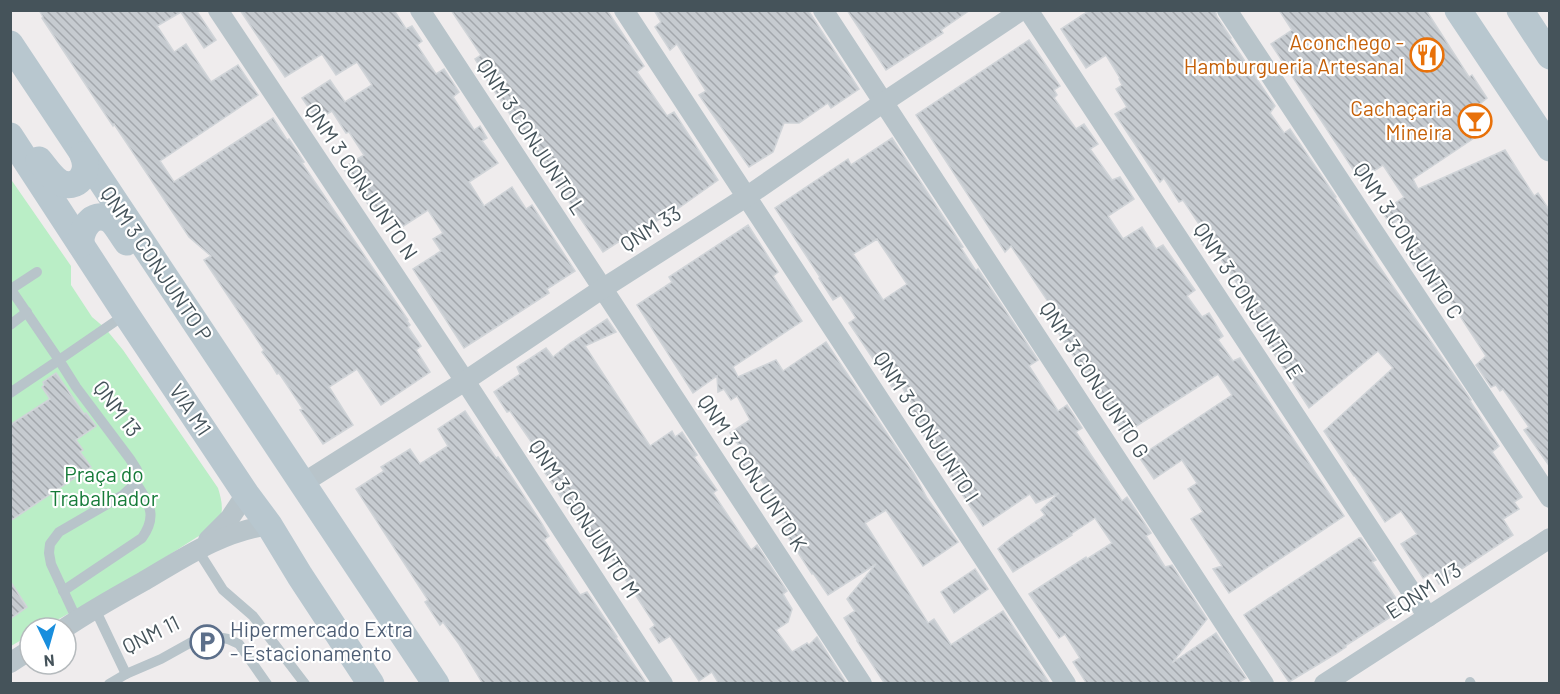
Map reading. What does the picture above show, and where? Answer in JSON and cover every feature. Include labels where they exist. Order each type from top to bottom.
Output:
[{"type":"main road","points":[[1458,10],[1550,148]]},
{"type":"main road","points":[[1520,10],[1550,56]]},
{"type":"main road","name":"QNM 3 CONJUNTO P","points":[[10,44],[436,684]]},
{"type":"main road","points":[[1495,66],[1536,106],[1550,127]]},
{"type":"main road","points":[[12,139],[36,157],[53,177],[62,183],[74,183],[80,180],[86,168],[83,155]]},
{"type":"main road","name":"VIA M1","points":[[12,139],[126,314],[269,525],[370,684]]},
{"type":"main road","points":[[81,244],[85,225],[97,218],[110,220],[140,259],[176,293]]},
{"type":"street","name":"QNM 3 CONJUNTO N","points":[[218,10],[465,381]]},
{"type":"street","name":"QNM 3 CONJUNTO L","points":[[420,10],[602,289]]},
{"type":"street","name":"QNM 3 CONJUNTO I","points":[[624,10],[1066,684]]},
{"type":"street","name":"QNM 3 CONJUNTO G","points":[[824,10],[1264,684]]},
{"type":"street","name":"QNM 33","points":[[303,483],[465,381],[602,289],[746,197],[1022,10]]},
{"type":"street","name":"QNM 3 CONJUNTO E","points":[[1028,10],[1428,617]]},
{"type":"street","name":"QNM 3 CONJUNTO C","points":[[1227,10],[1550,498]]},
{"type":"street","name":"QNM 3 CONJUNTO K","points":[[602,289],[862,684]]},
{"type":"street","name":"QNM 3 CONJUNTO M","points":[[465,381],[663,684]]},
{"type":"street","points":[[197,549],[222,526],[246,494]]},
{"type":"street","points":[[78,620],[197,549],[228,535],[269,525]]},
{"type":"street","name":"EQNM 1/3","points":[[1324,684],[1550,538]]},
{"type":"lane","points":[[11,289],[37,272]]},
{"type":"lane","name":"QNM 13","points":[[11,289],[76,387],[137,470],[139,477],[136,483],[149,505],[151,516],[149,527],[142,538],[63,591]]},
{"type":"lane","points":[[10,325],[27,312]]},
{"type":"lane","points":[[10,393],[126,314]]},
{"type":"lane","points":[[69,616],[63,591],[51,564],[50,544],[58,532],[123,495],[136,483]]},
{"type":"lane","points":[[197,549],[223,590],[253,616],[305,684]]},
{"type":"lane","points":[[95,609],[126,674]]},
{"type":"lane","name":"QNM 11","points":[[109,684],[197,639],[217,637],[239,644],[267,684]]},
{"type":"green space","name":"Praça do Trabalhador","points":[[10,178],[71,266],[71,285],[92,317],[105,328],[123,350],[218,488],[222,507],[221,516],[216,525],[100,599],[64,616],[18,616],[18,642],[11,646]]},
{"type":"building","points":[[39,10],[196,10],[216,40],[204,48],[181,12],[157,26],[174,52],[186,44],[211,82],[238,65],[258,95],[160,161],[174,182],[273,118],[408,320],[410,325],[408,327],[421,346],[416,350],[430,372],[381,405],[357,369],[329,387],[353,425],[323,444],[300,410],[303,409],[262,352],[264,350],[204,260],[211,256],[189,237],[97,102]]},
{"type":"building","points":[[240,10],[394,10],[406,29],[412,26],[422,41],[417,45],[436,74],[444,69],[459,92],[453,97],[474,130],[480,126],[487,138],[482,141],[498,163],[469,182],[484,206],[512,187],[526,209],[532,205],[575,271],[547,289],[549,293],[464,348],[413,269],[441,251],[433,239],[443,233],[428,210],[402,227],[393,213],[383,220],[377,211],[374,213],[343,168],[364,155],[332,111],[317,120],[302,98],[330,80],[345,102],[372,85],[357,62],[336,75],[322,54],[285,77]]},
{"type":"building","points":[[451,10],[607,10],[644,66],[637,72],[667,116],[674,112],[718,180],[662,220],[661,218],[633,236],[632,233],[603,252],[485,77],[485,70],[483,72],[475,59],[481,55]]},
{"type":"building","points":[[654,10],[808,10],[859,89],[831,108],[828,103],[799,123],[784,123],[773,152],[749,167],[699,95],[706,91],[677,44],[670,50],[655,27],[661,22]]},
{"type":"building","points":[[847,10],[970,10],[941,30],[943,33],[886,70]]},
{"type":"building","points":[[1090,10],[1215,10],[1230,39],[1275,106],[1270,113],[1284,133],[1290,129],[1379,266],[1471,400],[1499,446],[1492,452],[1522,497],[1514,502],[1519,509],[1503,519],[1513,535],[1439,584],[1432,572],[1423,578],[1401,544],[1417,534],[1401,511],[1385,522],[1324,431],[1393,368],[1378,351],[1309,408],[1244,307],[1250,303],[1212,246],[1206,250],[1198,237],[1205,233],[1183,200],[1179,202],[1164,178],[1160,182],[1115,114],[1127,107],[1116,89],[1122,85],[1120,78],[1106,55],[1086,68],[1061,29]]},
{"type":"building","points":[[1279,10],[1426,10],[1469,77],[1472,75],[1487,98],[1476,107],[1489,128],[1413,179],[1418,189],[1505,150],[1534,196],[1538,193],[1550,211],[1550,467],[1524,430],[1529,427],[1503,389],[1500,391],[1496,385],[1491,387],[1476,365],[1486,356],[1449,299],[1442,303],[1404,250],[1413,243],[1398,220],[1391,225],[1382,212],[1404,197],[1383,165],[1360,180],[1271,44],[1292,30]]},
{"type":"building","points":[[1029,40],[1060,86],[1054,90],[1057,95],[1054,98],[1076,129],[1084,124],[1098,144],[1090,149],[1112,180],[1120,177],[1134,199],[1108,216],[1123,239],[1142,227],[1156,249],[1163,245],[1195,290],[1187,296],[1202,317],[1209,313],[1223,336],[1218,340],[1233,361],[1240,358],[1344,516],[1229,593],[1213,569],[1222,566],[1191,519],[1203,512],[1188,489],[1197,483],[1182,460],[1154,479],[1139,457],[1232,395],[1218,374],[1124,434],[1050,320],[1057,315],[1011,246],[1005,252],[916,115]]},
{"type":"building","points":[[892,138],[963,247],[961,248],[976,271],[978,269],[1038,360],[1029,366],[1058,411],[1067,405],[1082,428],[1076,432],[1091,455],[1122,501],[1127,497],[1151,533],[1146,536],[1165,567],[1172,565],[1207,619],[1172,663],[1216,633],[1246,678],[1237,684],[1087,684],[1073,662],[1080,658],[1065,634],[1059,638],[1029,594],[1112,543],[1095,518],[1013,572],[998,549],[1045,515],[1041,510],[1059,493],[1036,503],[1030,494],[983,526],[909,413],[915,408],[902,387],[894,390],[849,323],[856,318],[841,295],[833,300],[775,208],[848,159],[851,165]],"holes":[[[877,239],[907,284],[883,300],[853,254]]]},
{"type":"building","points":[[748,225],[778,272],[773,276],[802,321],[733,367],[738,377],[776,360],[783,371],[826,342],[958,542],[923,566],[886,510],[865,523],[928,623],[934,619],[951,645],[1003,611],[1050,684],[885,684],[844,618],[855,611],[847,599],[876,564],[828,595],[812,574],[782,528],[785,526],[780,518],[784,516],[760,478],[753,483],[738,460],[745,454],[730,433],[750,420],[737,396],[731,400],[724,389],[718,392],[717,376],[693,393],[637,305],[672,282],[669,277]]},
{"type":"building","points":[[607,319],[616,332],[585,346],[650,446],[672,431],[675,437],[682,432],[697,455],[694,457],[717,490],[713,493],[751,550],[757,545],[787,591],[783,594],[792,609],[788,622],[776,630],[792,652],[807,643],[809,645],[817,637],[847,684],[719,684],[712,672],[699,681],[670,636],[659,643],[650,629],[655,625],[605,548],[598,552],[568,508],[538,462],[543,459],[494,392],[520,374],[517,367],[546,348],[553,357]]},
{"type":"building","points":[[56,373],[84,414],[86,413],[96,426],[76,440],[83,450],[80,452],[91,467],[10,521],[10,425],[50,399],[42,387],[43,382]]},
{"type":"building","points":[[465,411],[542,524],[549,536],[544,540],[580,595],[587,592],[647,684],[483,684],[443,622],[440,625],[425,602],[428,600],[356,489],[384,471],[381,467],[410,449],[420,464],[448,446],[438,429]]},
{"type":"building","points":[[1359,538],[1376,560],[1372,562],[1403,609],[1289,682],[1244,615]]},
{"type":"building","points":[[975,569],[988,589],[954,613],[941,592]]},
{"type":"building","points":[[10,581],[27,607],[10,619]]},
{"type":"place","name":"Aconchego - Hamburgueria Artesanal","points":[[1427,55]]},
{"type":"place","name":"Cachaçaria Mineira","points":[[1475,121]]},
{"type":"place","name":"Hipermercado Extra - Estacionamento","points":[[207,642]]}]
